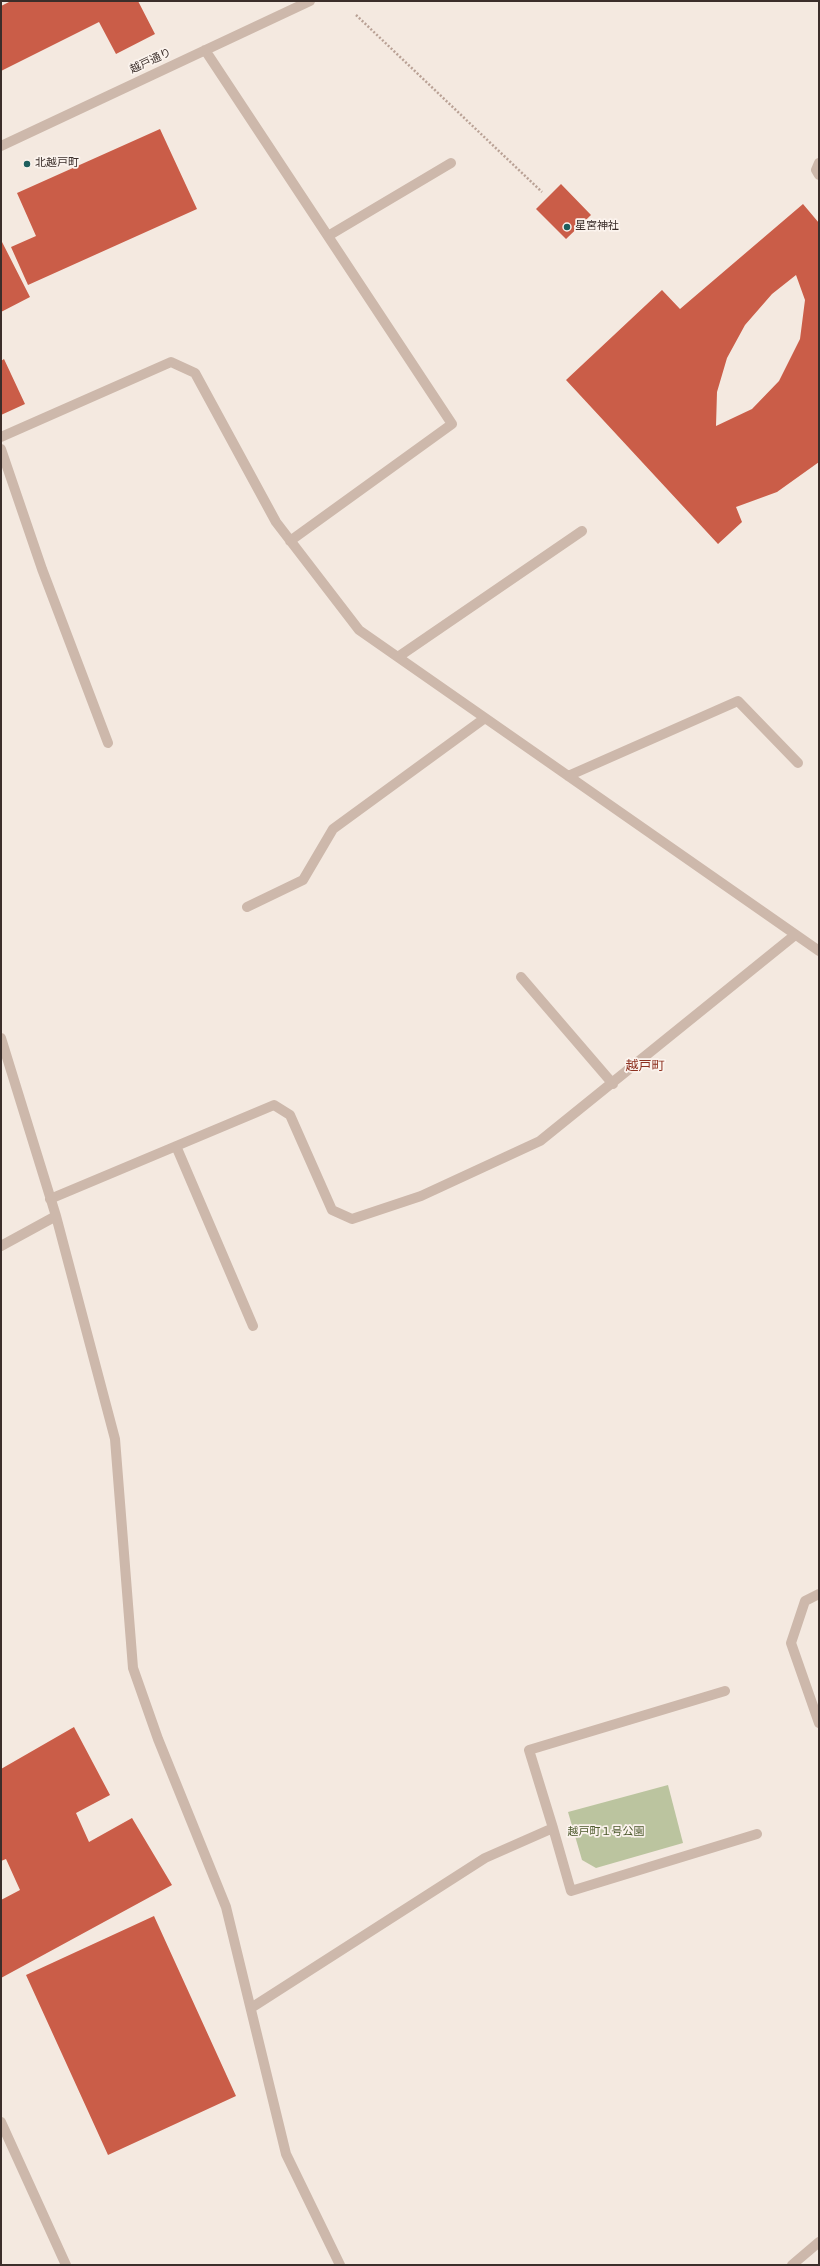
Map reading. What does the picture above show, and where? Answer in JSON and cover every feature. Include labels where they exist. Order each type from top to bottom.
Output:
[{"type":"street","name":"越戸通り","points":[[1,146],[310,1]]},
{"type":"street","points":[[205,50],[452,424],[290,541]]},
{"type":"street","points":[[328,236],[451,163]]},
{"type":"street","points":[[819,163],[816,170],[819,175]]},
{"type":"street","points":[[1,437],[171,362],[195,373],[276,522],[360,630],[819,951]]},
{"type":"street","points":[[1,449],[42,569],[108,743]]},
{"type":"street","points":[[398,657],[582,531]]},
{"type":"street","points":[[568,776],[738,701],[798,763]]},
{"type":"street","points":[[247,907],[303,880],[333,829],[485,718]]},
{"type":"street","points":[[50,1199],[274,1105],[290,1115],[332,1210],[352,1219],[421,1196],[540,1141],[613,1084],[796,935]]},
{"type":"street","points":[[521,977],[613,1084]]},
{"type":"street","points":[[1,1038],[56,1216],[115,1439],[133,1668],[158,1739],[226,1907],[286,2154],[340,2265]]},
{"type":"street","points":[[176,1146],[253,1326]]},
{"type":"street","points":[[1,1246],[56,1216]]},
{"type":"street","points":[[819,1594],[805,1601],[791,1643],[819,1723]]},
{"type":"street","points":[[725,1691],[529,1750],[571,1890],[757,1834]]},
{"type":"street","points":[[251,2008],[485,1858],[553,1828]]},
{"type":"street","points":[[1,2122],[66,2265]]},
{"type":"street","points":[[792,2265],[819,2242]]},
{"type":"path","points":[[356,15],[542,192]]},
{"type":"green space","name":"越戸町１号公園","points":[[668,1785],[683,1843],[596,1868],[582,1860],[568,1812]]},
{"type":"building","points":[[11,1],[138,1],[155,34],[116,54],[99,22],[1,71],[1,6]]},
{"type":"building","points":[[160,129],[197,209],[28,285],[11,247],[36,236],[17,193]]},
{"type":"building","name":"星宮神社","points":[[561,184],[591,215],[566,239],[536,209]]},
{"type":"building","points":[[803,204],[819,223],[819,462],[777,492],[736,507],[742,522],[718,544],[566,380],[662,290],[680,309]],"holes":[[[796,275],[805,300],[800,339],[779,381],[752,409],[716,426],[717,392],[727,358],[745,325],[772,294]]]},
{"type":"building","points":[[1,240],[30,297],[1,312]]},
{"type":"building","points":[[4,359],[25,404],[1,415],[1,361]]},
{"type":"building","points":[[74,1727],[110,1795],[76,1813],[89,1842],[132,1818],[172,1885],[1,1978],[1,1900],[20,1890],[6,1859],[1,1861],[1,1769]]},
{"type":"building","points":[[154,1916],[236,2096],[108,2155],[26,1975]]},
{"type":"place","name":"北越戸町","points":[[27,164]]},
{"type":"place","name":"星宮神社","points":[[567,227]]},
{"type":"district","name":"越戸町","points":[[645,1067]]}]
